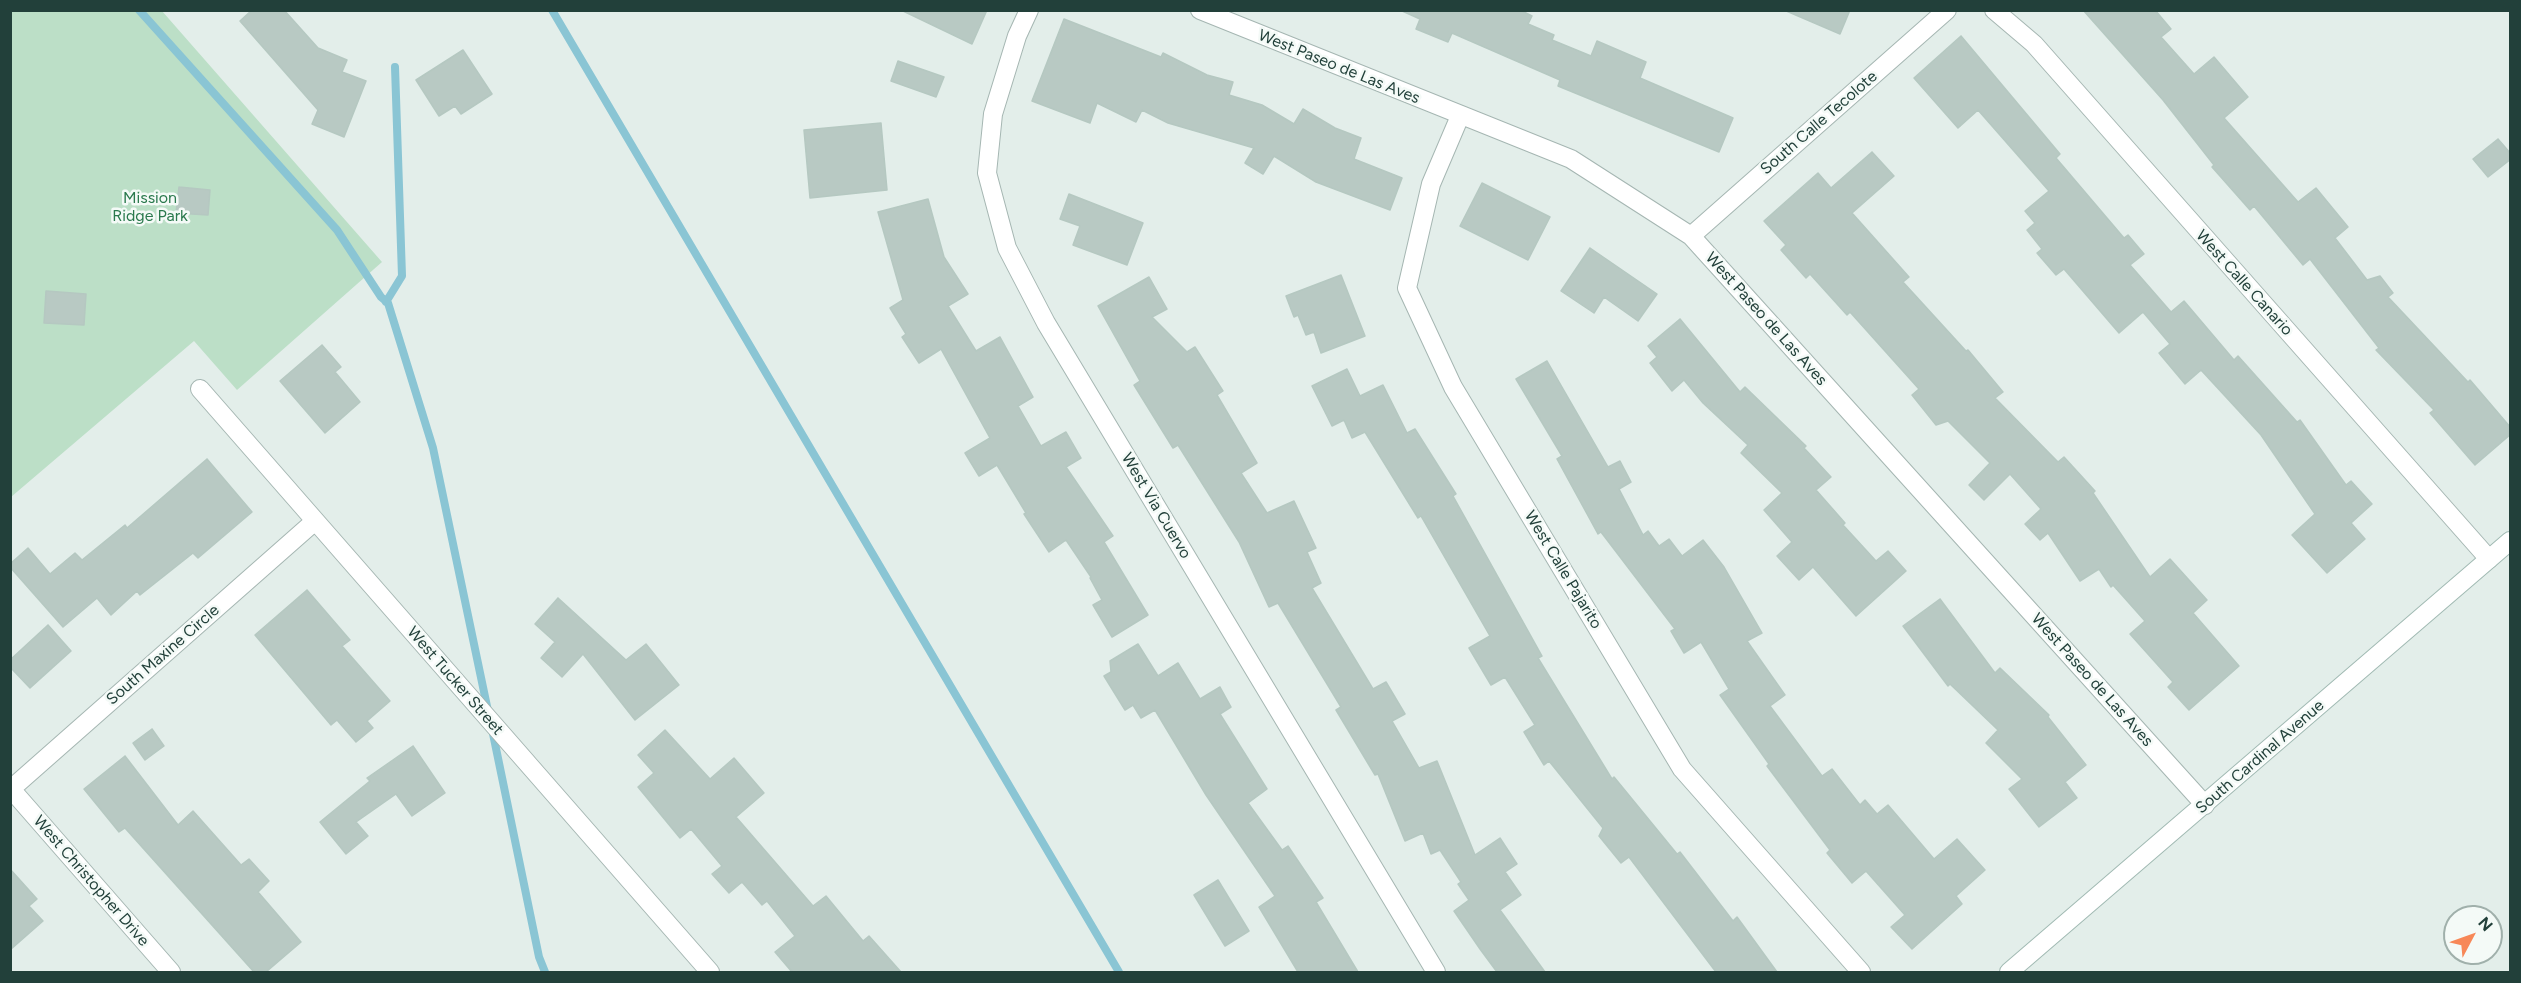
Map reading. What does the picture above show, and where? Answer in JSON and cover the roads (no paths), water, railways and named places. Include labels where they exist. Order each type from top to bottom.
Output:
[{"type":"street","name":"West Via Cuervo","points":[[1029,10],[1017,36],[993,114],[987,173],[1007,248],[1046,323],[1436,972]]},
{"type":"street","name":"West Paseo de Las Aves","points":[[1200,10],[1571,159],[1691,236],[2205,805]]},
{"type":"street","name":"South Calle Tecolote","points":[[1691,236],[1947,10]]},
{"type":"street","name":"West Calle Canario","points":[[1994,10],[2034,44],[2489,559]]},
{"type":"street","name":"West Calle Pajarito","points":[[1461,116],[1431,184],[1407,288],[1444,367],[1682,769],[1861,972]]},
{"type":"street","name":"West Tucker Street","points":[[200,389],[710,972]]},
{"type":"street","name":"South Maxine Circle","points":[[10,789],[315,521]]},
{"type":"street","name":"South Cardinal Avenue","points":[[2009,972],[2511,541]]},
{"type":"street","name":"West Christopher Drive","points":[[10,789],[171,972]]},
{"type":"waterway","points":[[139,10],[337,230],[381,297],[388,303],[433,448],[488,711]]},
{"type":"waterway","points":[[552,10],[1119,972]]},
{"type":"waterway","points":[[386,302],[402,276],[395,67]]},
{"type":"waterway","points":[[492,729],[539,957],[545,972]]},
{"type":"park label","name":"Mission Ridge Park","points":[[150,207]]}]
